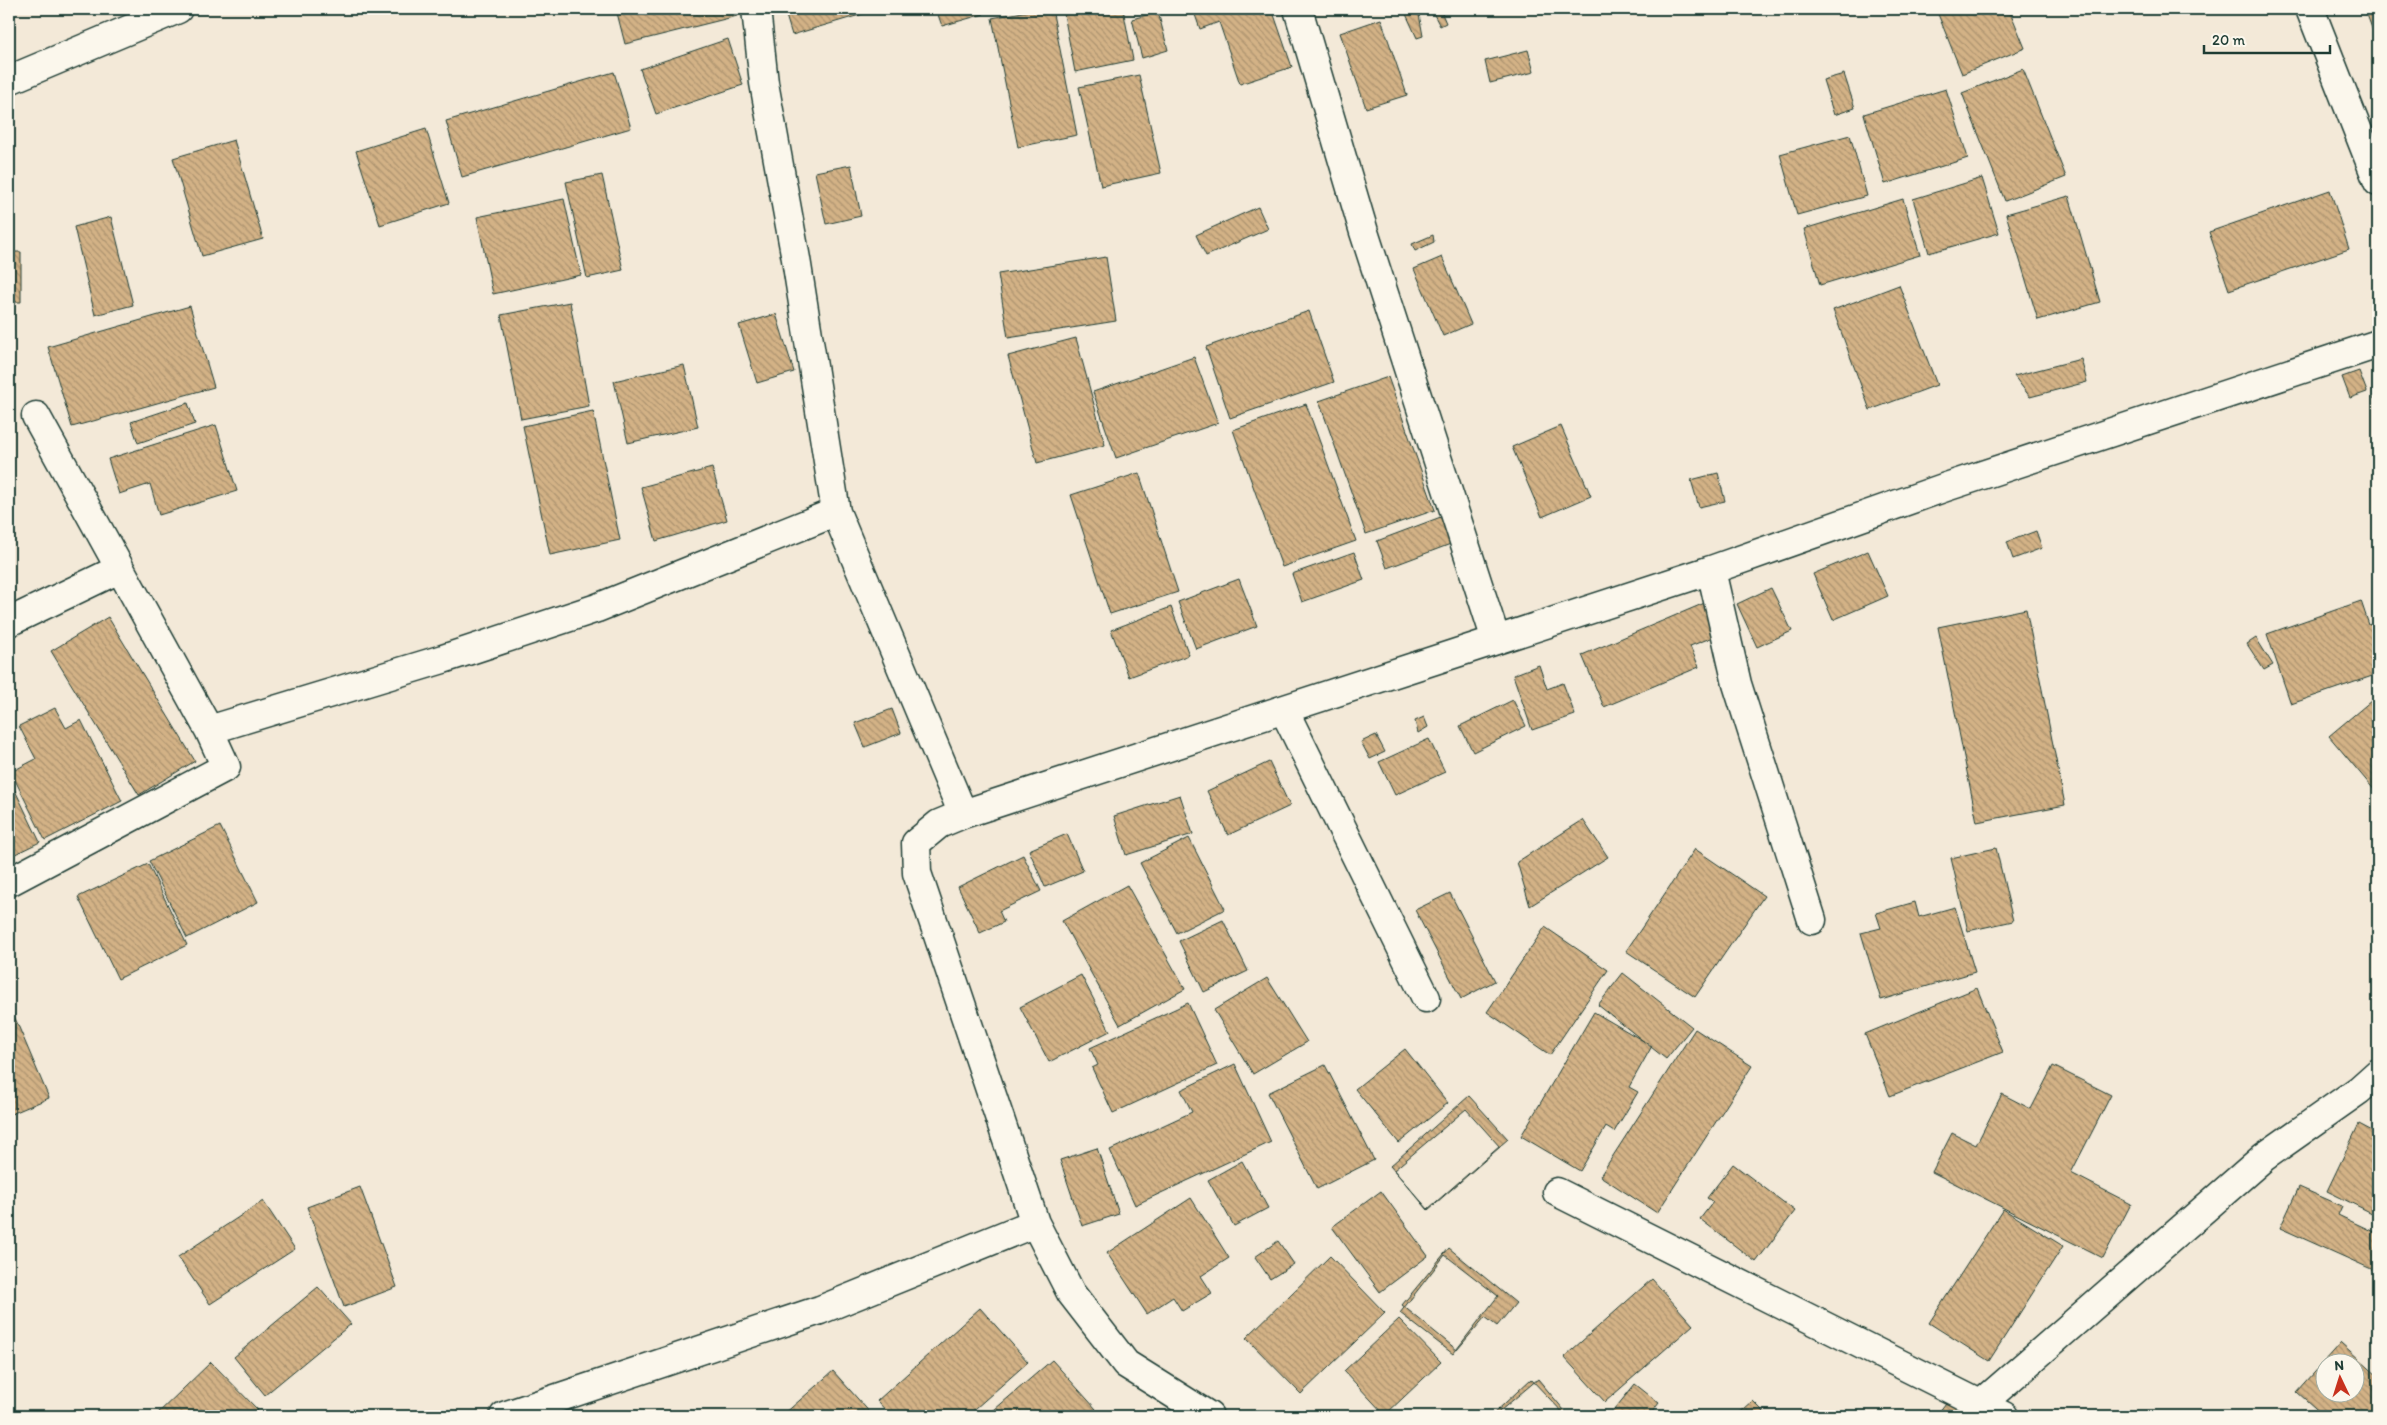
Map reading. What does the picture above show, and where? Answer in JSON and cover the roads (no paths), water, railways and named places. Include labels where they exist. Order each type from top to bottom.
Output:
[{"type":"street","points":[[9,80],[178,9]]},
{"type":"street","points":[[756,9],[764,83],[796,259],[836,512],[963,814]]},
{"type":"street","points":[[1298,9],[1364,232],[1496,640]]},
{"type":"street","points":[[2310,9],[2378,182]]},
{"type":"street","points":[[1209,1416],[1126,1364],[1071,1293],[1034,1223],[917,874],[916,843],[939,824],[963,814],[1711,570],[1946,487],[2378,344]]},
{"type":"street","points":[[9,882],[226,767],[210,730],[119,569],[36,416]]},
{"type":"street","points":[[210,730],[443,660],[597,608],[836,512]]},
{"type":"street","points":[[9,622],[119,569]]},
{"type":"street","points":[[1711,570],[1737,684],[1812,920]]},
{"type":"street","points":[[1284,710],[1426,998]]},
{"type":"street","points":[[1557,1192],[1993,1410],[2264,1157],[2359,1090],[2378,1073]]},
{"type":"street","points":[[504,1416],[820,1310],[1034,1223]]}]
